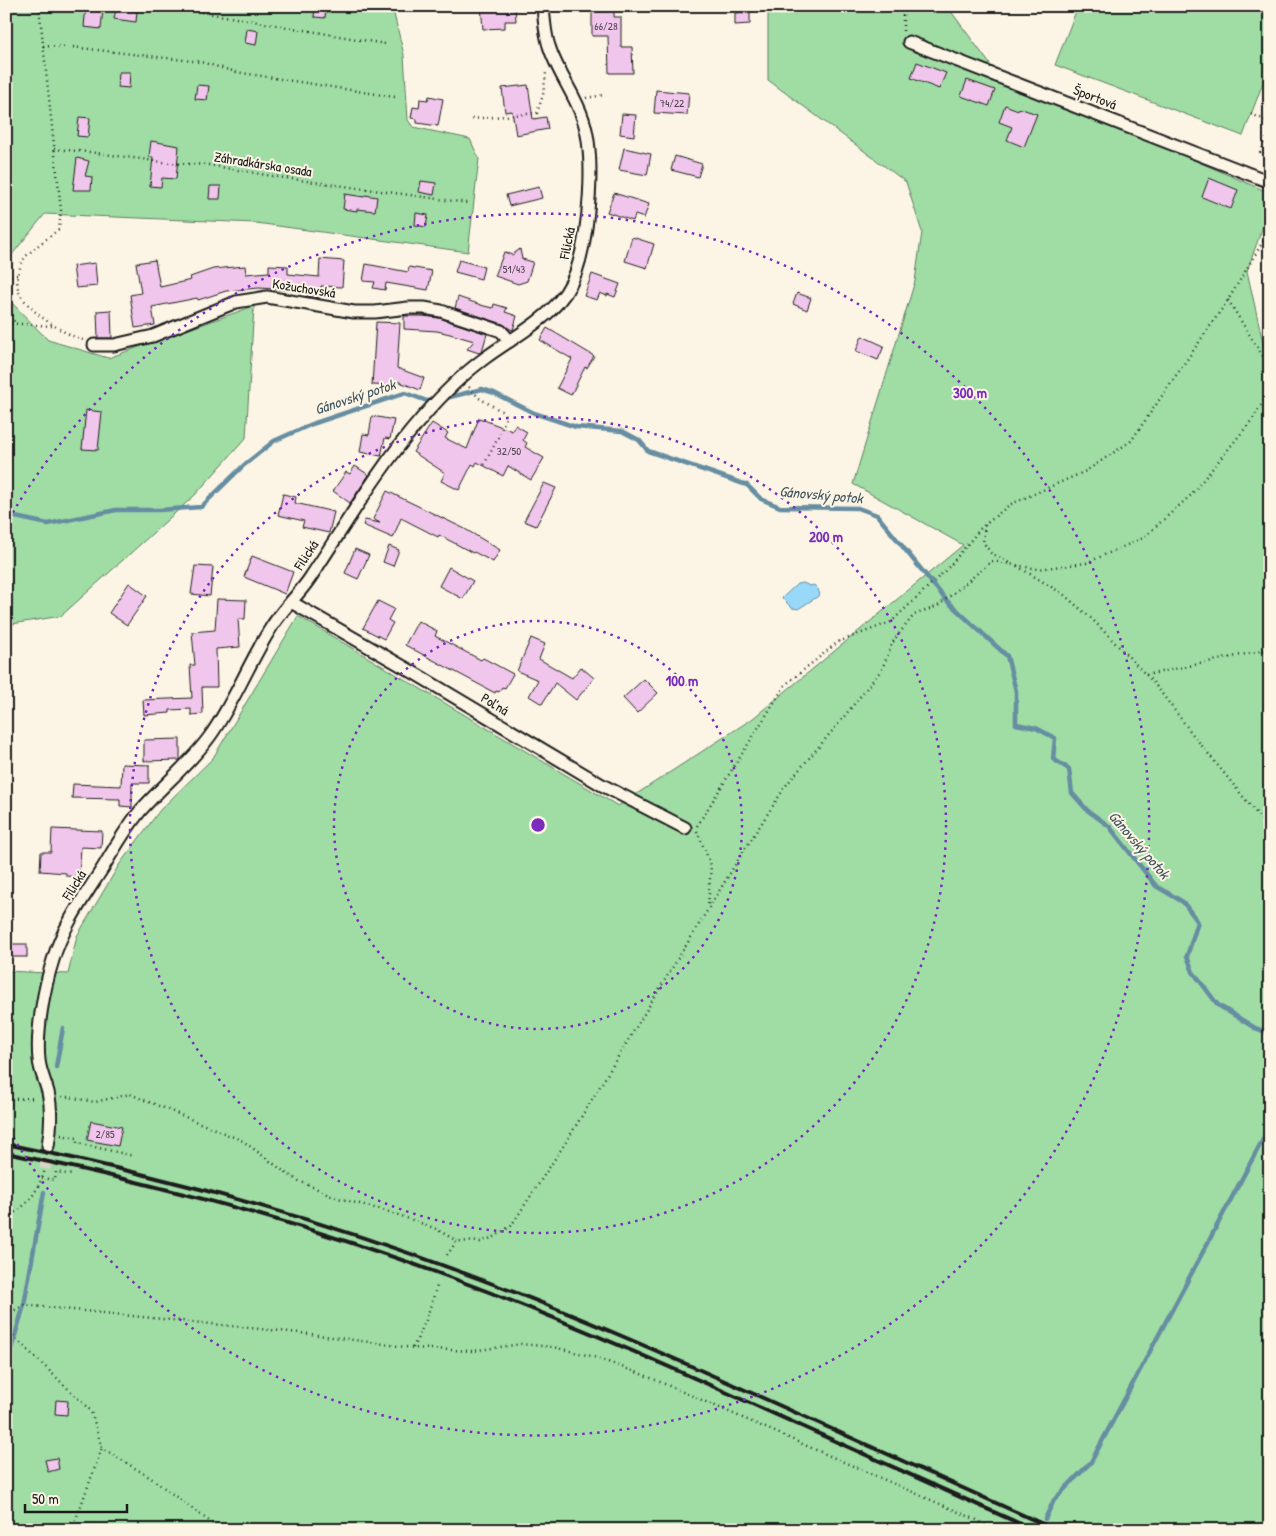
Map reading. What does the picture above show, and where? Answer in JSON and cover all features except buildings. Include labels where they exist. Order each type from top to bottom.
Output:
[{"type":"street","name":"Filická","points":[[48,1146],[51,1116],[50,1097],[39,1060],[39,1044],[46,987],[54,957],[75,911],[139,812],[194,756],[210,736],[226,711],[271,627],[307,582],[356,506],[406,436],[434,404],[483,359],[540,322],[556,307],[576,273],[589,204],[588,136],[583,118],[549,46],[543,6]]},
{"type":"street","name":"Športová","points":[[909,42],[1270,182]]},
{"type":"street","name":"Kožuchovská","points":[[94,345],[114,345],[153,336],[236,302],[267,297],[354,312],[375,312],[408,308],[432,310],[461,317],[501,331],[510,341]]},
{"type":"street","name":"Poľná","points":[[291,602],[602,785],[690,828]]},
{"type":"path","points":[[39,6],[61,210],[59,229],[25,257],[18,275],[19,291],[37,314],[75,338],[94,345]]},
{"type":"path","points":[[167,6],[385,44]]},
{"type":"path","points":[[906,6],[903,14],[902,29],[909,42]]},
{"type":"path","points":[[43,46],[72,47],[201,62],[236,72],[395,97]]},
{"type":"path","points":[[472,119],[537,113],[543,95],[549,46]]},
{"type":"path","points":[[575,101],[604,95]]},
{"type":"path","points":[[1251,114],[1270,122]]},
{"type":"path","points":[[1260,153],[1270,131]]},
{"type":"path","name":"Záhradkárska osada","points":[[54,149],[170,163],[209,165],[278,177],[468,203]]},
{"type":"path","points":[[708,909],[711,865],[690,828],[784,685],[838,642],[891,622],[949,567],[985,525],[1009,505],[1086,471],[1131,441],[1228,300],[1270,230]]},
{"type":"path","points":[[6,276],[18,275]]},
{"type":"path","points":[[1228,300],[1270,368]]},
{"type":"path","points":[[6,314],[17,323]]},
{"type":"path","points":[[6,323],[54,326]]},
{"type":"path","points":[[469,387],[479,398],[503,412],[506,418],[484,465]]},
{"type":"path","points":[[6,1099],[61,1096],[95,1102],[130,1094],[243,1141],[286,1174],[338,1198],[393,1213],[434,1228],[457,1241],[480,1242],[494,1237],[511,1226],[566,1142],[708,909],[787,784],[882,669],[894,640],[914,615],[941,604],[992,560],[1038,569],[1086,563],[1143,538],[1190,496],[1252,420],[1270,391]]},
{"type":"path","points":[[985,525],[983,542],[991,553],[1063,594],[1092,619],[1146,675],[1270,830]]},
{"type":"path","points":[[1146,675],[1270,649]]},
{"type":"path","points":[[56,1134],[77,1138],[77,1143],[134,1156]]},
{"type":"path","points":[[6,1217],[18,1210],[36,1192],[45,1169]]},
{"type":"path","points":[[42,1178],[55,1180],[56,1172],[72,1175]]},
{"type":"path","points":[[447,1256],[457,1241]]},
{"type":"path","points":[[413,1348],[426,1320],[438,1283]]},
{"type":"path","points":[[6,1314],[24,1305],[310,1334],[413,1348],[472,1351],[521,1344],[553,1347],[591,1356],[653,1378],[977,1520],[992,1530]]},
{"type":"path","points":[[6,1329],[91,1411],[102,1448],[72,1530]]},
{"type":"path","points":[[102,1448],[151,1478],[222,1530]]},
{"type":"green space","points":[[6,6],[392,6],[404,55],[408,120],[413,127],[470,139],[479,159],[468,252],[256,223],[45,214],[6,262]]},
{"type":"green space","points":[[768,6],[947,6],[998,75],[1270,193],[1270,206],[1247,271],[1264,347],[1270,349],[1270,1530],[6,1530],[6,971],[68,974],[77,936],[119,865],[160,810],[213,758],[298,616],[618,806],[752,719],[963,545],[853,484],[915,281],[922,232],[906,182],[768,80]]},
{"type":"green space","points":[[1078,6],[1270,6],[1270,64],[1243,136],[1055,65]]},
{"type":"green space","points":[[6,277],[11,302],[48,340],[108,358],[254,306],[246,438],[195,495],[61,616],[6,625]]},
{"type":"water","points":[[803,583],[810,586],[814,585],[820,595],[798,609],[792,608],[782,598],[797,584]]},
{"type":"waterway","name":"Gánovský potok","points":[[442,399],[482,389],[534,413],[576,427],[622,431],[639,440],[648,451],[747,485],[761,499],[780,507],[858,508],[877,515],[946,600],[1007,656],[1016,691],[1016,724],[1036,728],[1055,738],[1053,759],[1069,769],[1072,793],[1087,810],[1109,826],[1156,886],[1183,902],[1198,922],[1187,956],[1193,972],[1218,1005],[1255,1028],[1270,1033]]},
{"type":"waterway","name":"Gánovský potok","points":[[6,515],[48,524],[116,510],[159,510],[201,507],[244,465],[274,441],[312,424],[405,393],[427,401],[434,400]]},
{"type":"waterway","points":[[56,1067],[63,1028]]},
{"type":"waterway","points":[[1045,1519],[1054,1500],[1091,1462],[1270,1126]]},
{"type":"waterway","points":[[6,1434],[8,1432],[8,1359],[24,1305],[44,1192]]},
{"type":"tunnel","points":[[45,1169],[48,1146]]},
{"type":"railway","points":[[6,1144],[126,1170],[245,1201],[420,1257],[549,1306],[621,1336],[1056,1530]]},
{"type":"railway","points":[[6,1153],[120,1178],[234,1208],[346,1241],[457,1280],[642,1355],[1034,1530]]}]
